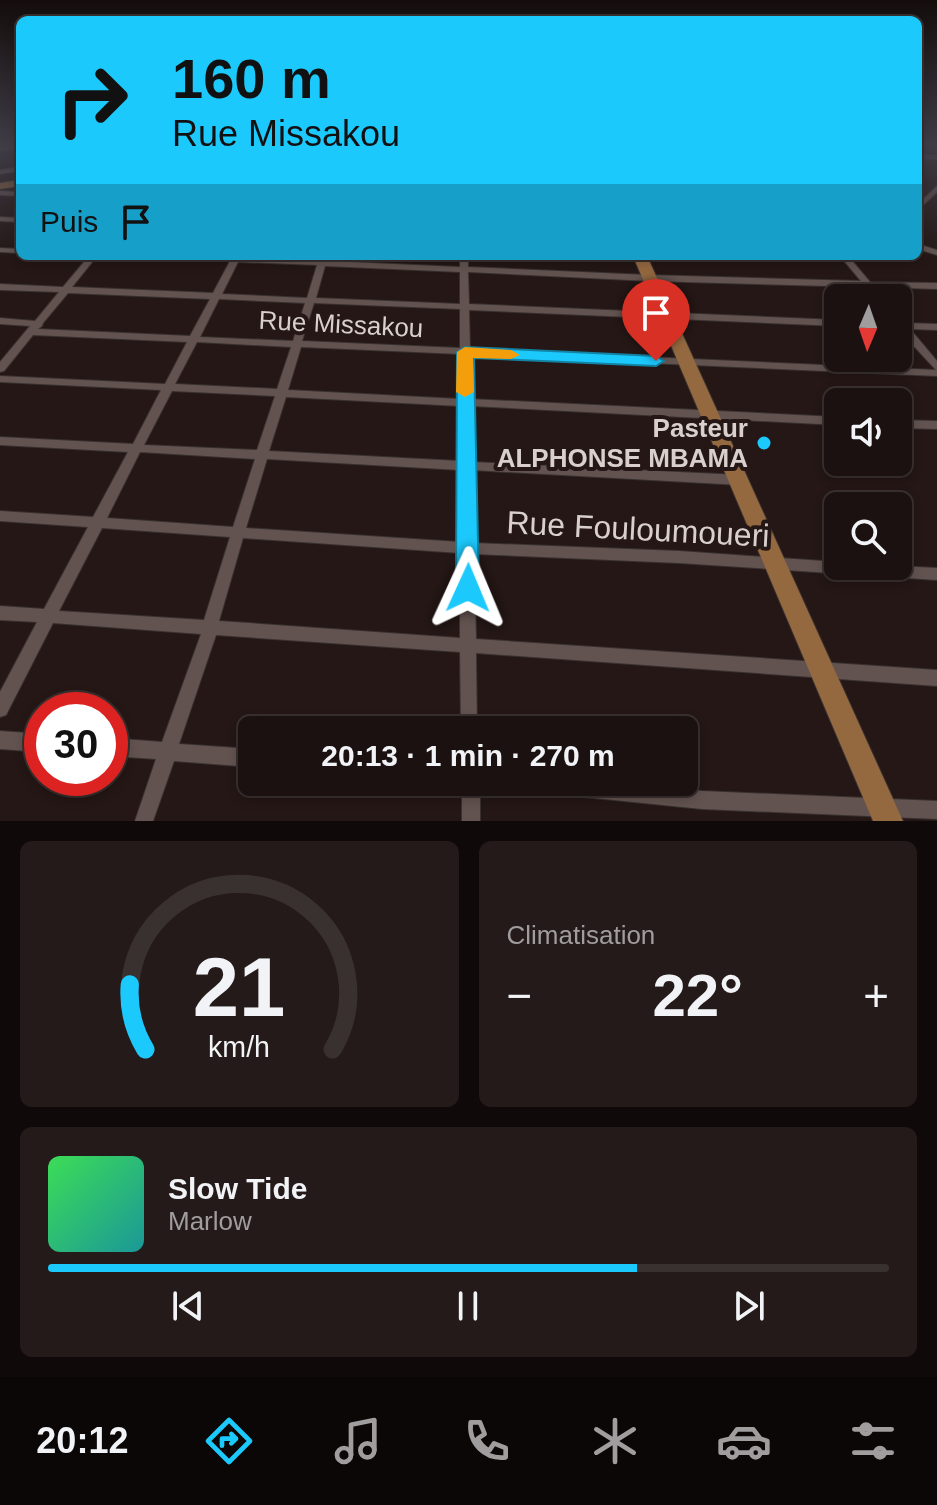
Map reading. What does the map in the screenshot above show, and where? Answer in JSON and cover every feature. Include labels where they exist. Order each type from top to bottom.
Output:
[{"type":"main road","points":[[642,260],[885,814]]},
{"type":"street","points":[[922,204],[937,188]]},
{"type":"street","points":[[1,366],[90,260]]},
{"type":"street","points":[[0,709],[235,260]]},
{"type":"street","points":[[144,821],[210,629],[323,260]]},
{"type":"street","points":[[358,260],[464,263],[649,278],[837,284]]},
{"type":"street","points":[[847,260],[867,284]]},
{"type":"street","points":[[464,263],[468,716]]},
{"type":"street","points":[[912,286],[937,286]]},
{"type":"street","points":[[0,287],[824,322]]},
{"type":"street","points":[[0,321],[39,324]]},
{"type":"street","points":[[912,325],[937,327]]},
{"type":"street","name":"Rue Missakou","points":[[31,332],[937,373]]},
{"type":"street","points":[[912,338],[937,367]]},
{"type":"street","points":[[0,379],[824,420]]},
{"type":"street","points":[[912,424],[937,425]]},
{"type":"street","points":[[0,441],[740,480]]},
{"type":"street","name":"Rue Fouloumoueri","points":[[0,516],[468,548],[937,574]]},
{"type":"street","points":[[0,613],[937,678]]},
{"type":"street","points":[[0,740],[24,742]]},
{"type":"street","points":[[128,748],[238,757]]},
{"type":"street","points":[[471,796],[471,821]]},
{"type":"street","points":[[663,796],[885,814],[937,810]]},
{"type":"slow traffic","points":[[465,392],[465,352],[511,355]]},
{"type":"place","name":"Pasteur ALPHONSE MBAMA","points":[[764,443]]},
{"type":"route","points":[[468,588],[465,352],[656,361]]}]
